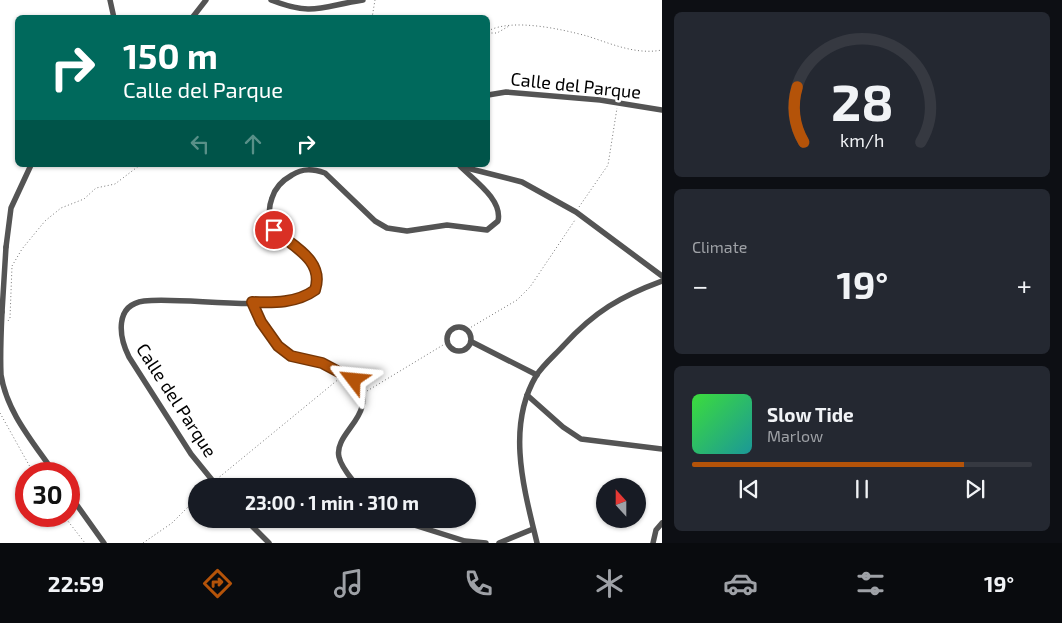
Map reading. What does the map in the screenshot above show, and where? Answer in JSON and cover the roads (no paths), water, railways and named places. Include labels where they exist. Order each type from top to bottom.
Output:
[{"type":"street","points":[[110,0],[113,15]]},
{"type":"street","points":[[194,15],[206,0]]},
{"type":"street","points":[[271,0],[292,8],[317,10],[364,0]]},
{"type":"street","name":"Calle del Parque","points":[[490,95],[506,92],[618,103],[662,110]]},
{"type":"street","points":[[30,167],[15,194],[11,208],[6,247],[0,365],[8,398],[19,422],[47,462]]},
{"type":"street","name":"Calle del Parque","points":[[211,478],[191,454],[129,357],[121,340],[123,316],[132,306],[144,301],[252,302],[296,300],[310,294],[316,287],[317,274],[309,258],[274,230],[269,215],[274,192],[293,174],[309,169],[325,173],[375,220],[393,230],[407,231],[447,225],[487,230],[498,221],[498,207],[461,167]]},
{"type":"street","points":[[464,167],[522,182],[577,213],[662,276]]},
{"type":"street","points":[[537,543],[521,468],[519,442],[521,418],[527,395],[537,374],[577,332],[608,304],[662,281]]},
{"type":"street","points":[[252,302],[261,322],[278,346],[285,352],[291,356],[322,363],[354,380],[361,394],[362,410],[339,447],[339,458],[352,478]]},
{"type":"street","points":[[458,326],[468,330],[472,336],[472,342],[464,351],[452,349],[448,342],[448,332],[458,326]]},
{"type":"street","points":[[472,342],[537,374]]},
{"type":"street","points":[[527,395],[563,427],[581,439],[662,449]]},
{"type":"street","points":[[80,509],[104,543]]},
{"type":"street","points":[[653,543],[653,536],[662,523]]},
{"type":"street","points":[[255,528],[269,543]]},
{"type":"street","points":[[424,528],[465,541],[486,543]]},
{"type":"street","points":[[499,543],[533,529]]}]
